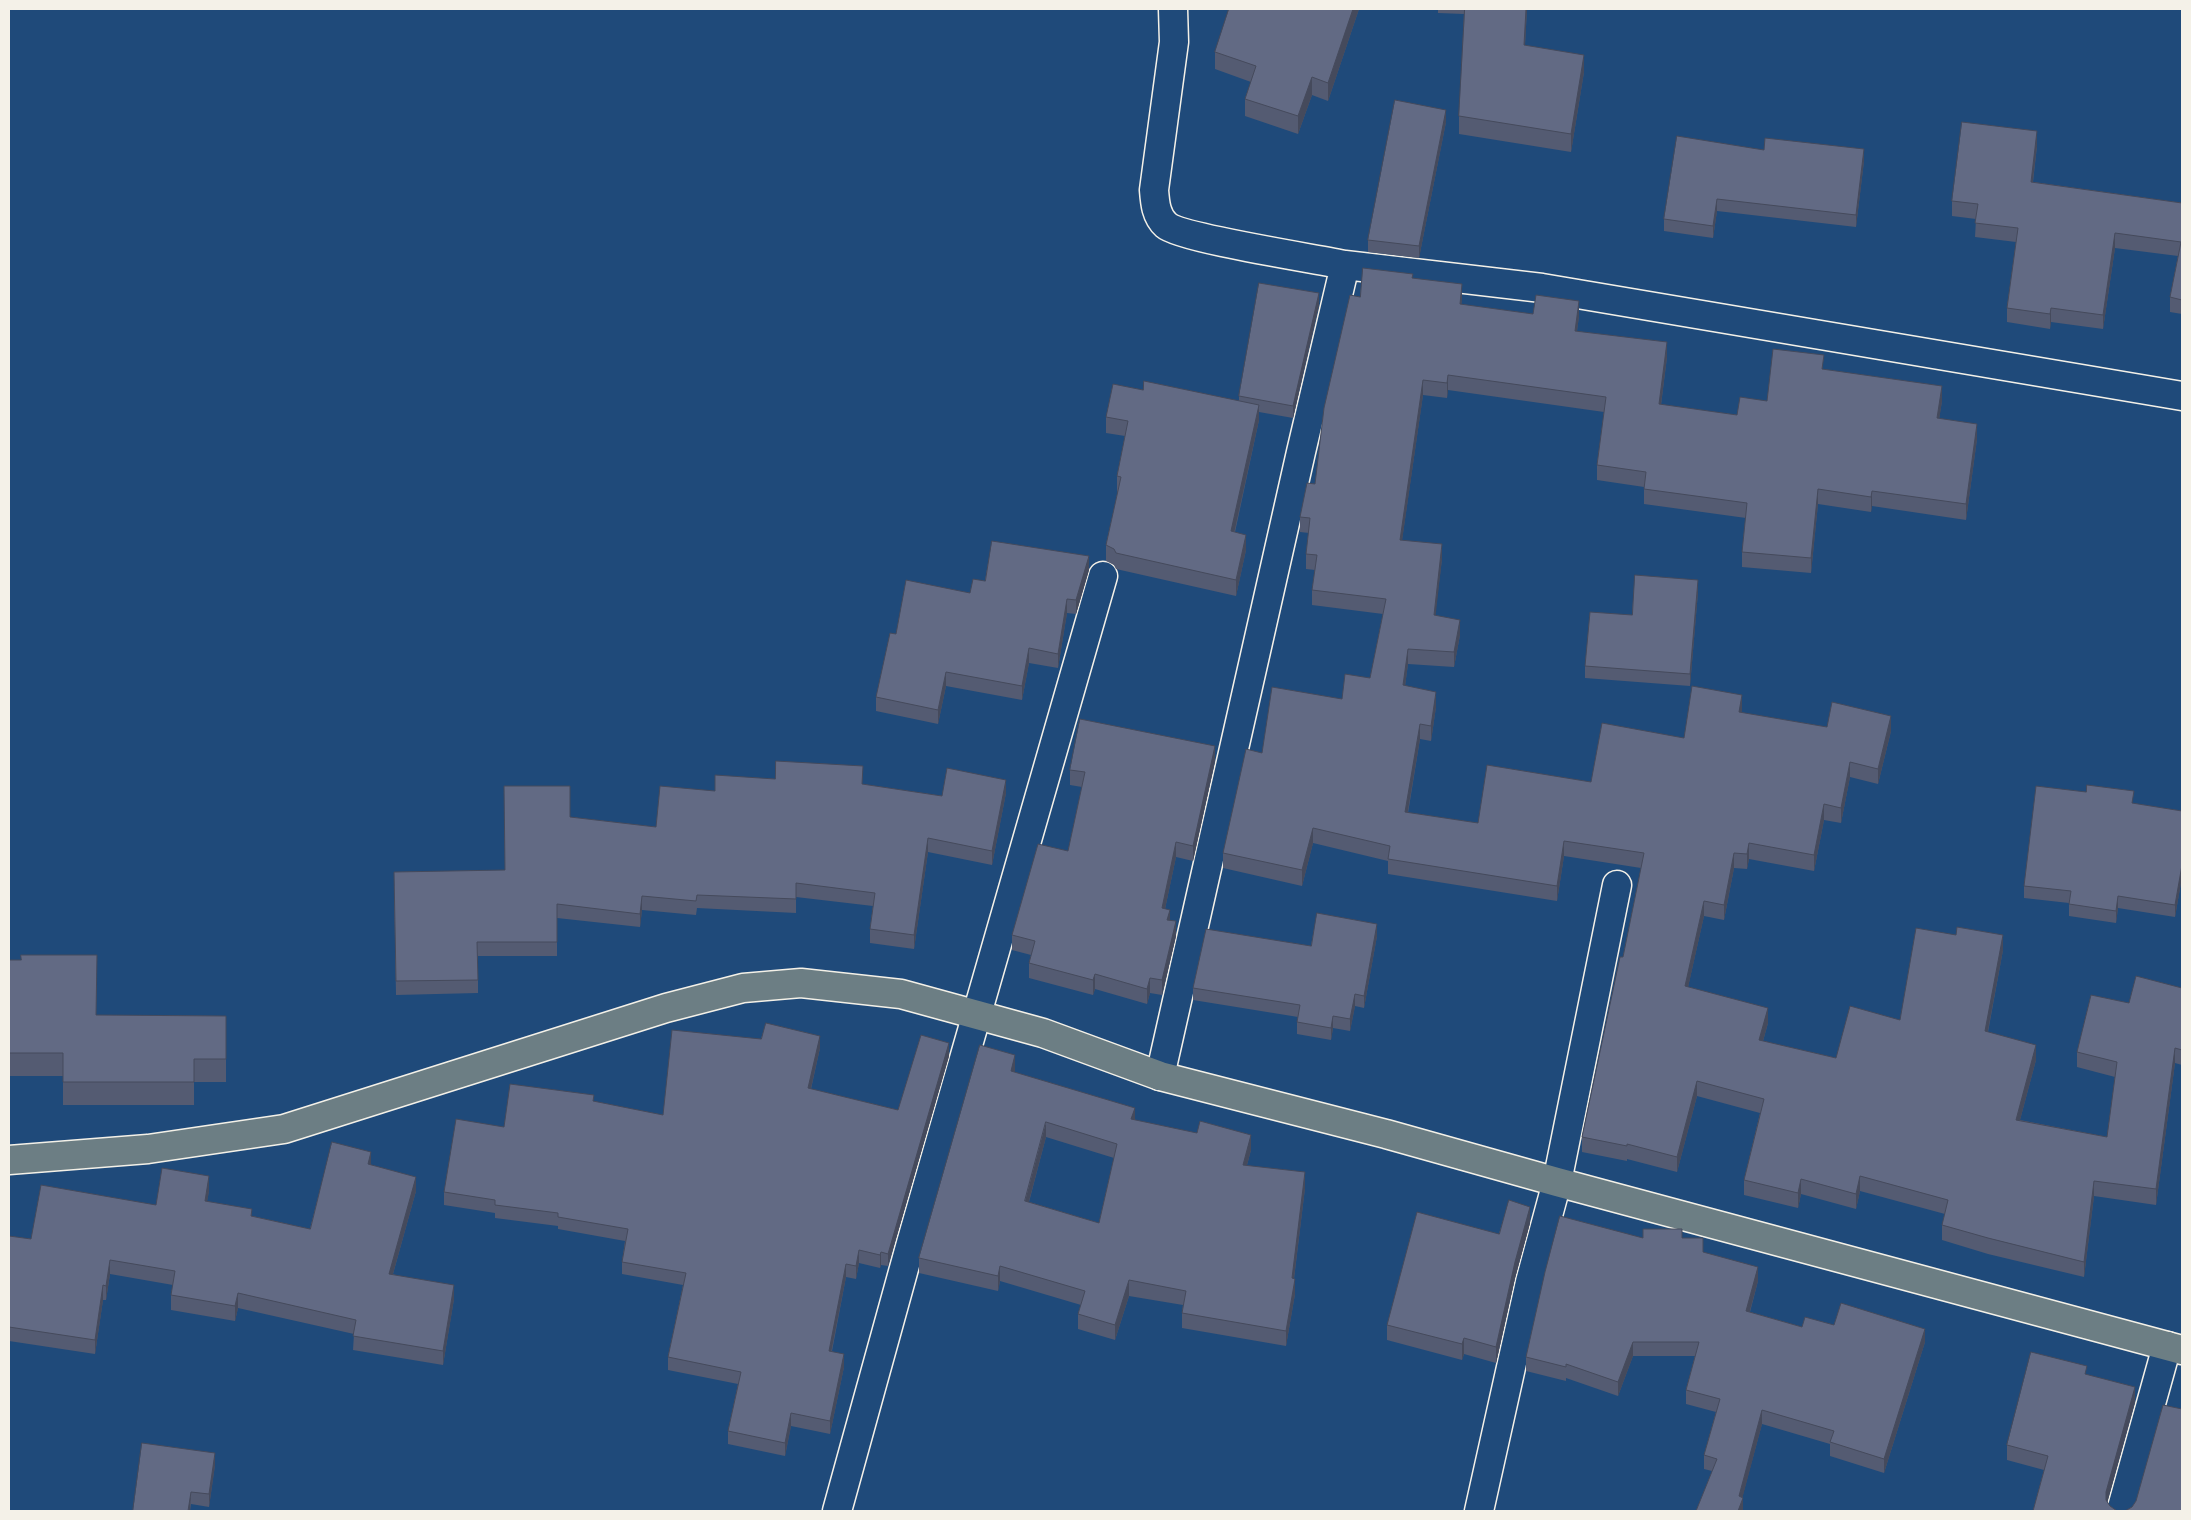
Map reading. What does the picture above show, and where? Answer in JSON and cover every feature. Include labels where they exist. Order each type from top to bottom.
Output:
[{"type":"highway","points":[[9,1160],[148,1149],[284,1129],[657,1011],[743,988],[801,983],[901,994],[1042,1033],[1160,1076],[1386,1134],[1556,1182],[2175,1348]]},
{"type":"street","points":[[1173,9],[1174,42],[1154,190],[1156,210],[1166,226],[1192,235],[1345,265],[1542,288],[2182,396]]},
{"type":"street","points":[[1160,1076],[1300,452],[1345,265]]},
{"type":"street","points":[[836,1511],[1103,576]]},
{"type":"street","points":[[1479,1511],[1530,1282],[1556,1182],[1617,885]]},
{"type":"street","points":[[2121,1511],[2175,1348]]},
{"type":"building","points":[[1229,9],[1353,9],[1328,83],[1312,77],[1298,116],[1245,99],[1256,66],[1215,52]]},
{"type":"building","points":[[1465,9],[1526,9],[1524,45],[1584,55],[1571,134],[1459,116]]},
{"type":"building","points":[[1395,100],[1446,110],[1419,246],[1368,240]]},
{"type":"building","points":[[1962,122],[2037,131],[2031,182],[2182,203],[2182,300],[2170,297],[2181,242],[2115,233],[2103,315],[2051,308],[2050,314],[2007,308],[2018,228],[1975,223],[1978,204],[1952,201]]},
{"type":"building","points":[[1677,136],[1764,150],[1765,138],[1864,149],[1856,215],[1717,199],[1713,226],[1664,219]]},
{"type":"building","points":[[1363,268],[1413,274],[1412,278],[1462,284],[1460,304],[1533,314],[1536,295],[1579,301],[1575,331],[1667,342],[1659,404],[1737,415],[1740,397],[1767,401],[1773,349],[1824,355],[1822,369],[1942,386],[1937,418],[1977,424],[1966,504],[1872,491],[1871,497],[1818,489],[1811,558],[1742,552],[1747,503],[1644,489],[1646,472],[1597,465],[1606,397],[1448,375],[1447,383],[1423,380],[1400,540],[1442,544],[1434,615],[1460,620],[1454,652],[1408,649],[1403,685],[1436,692],[1431,726],[1420,724],[1405,812],[1478,823],[1487,765],[1591,782],[1602,723],[1684,738],[1692,686],[1742,695],[1739,712],[1827,727],[1832,702],[1891,716],[1878,769],[1850,762],[1841,808],[1824,804],[1814,855],[1749,843],[1747,854],[1734,853],[1724,905],[1704,901],[1685,986],[1768,1008],[1759,1040],[1836,1058],[1850,1006],[1900,1020],[1916,928],[1956,935],[1957,927],[2003,935],[1985,1031],[2036,1045],[2016,1120],[2107,1137],[2117,1062],[2077,1052],[2091,995],[2129,1003],[2136,976],[2182,988],[2182,1050],[2175,1048],[2156,1189],[2094,1181],[2084,1262],[1942,1225],[1948,1200],[1860,1176],[1856,1194],[1801,1179],[1798,1193],[1744,1180],[1764,1099],[1697,1081],[1677,1157],[1627,1144],[1627,1146],[1582,1137],[1620,957],[1623,957],[1644,853],[1564,841],[1557,886],[1388,859],[1390,846],[1313,828],[1302,870],[1223,853],[1246,749],[1262,753],[1272,687],[1342,699],[1345,674],[1370,678],[1386,599],[1312,590],[1317,555],[1306,554],[1310,518],[1300,517],[1307,483],[1315,484],[1324,408],[1350,295],[1360,297]]},
{"type":"building","points":[[1259,283],[1319,293],[1293,406],[1239,396]]},
{"type":"building","points":[[1144,381],[1259,405],[1231,531],[1246,535],[1236,580],[1116,553],[1114,549],[1106,545],[1121,477],[1117,476],[1128,421],[1106,417],[1113,384],[1143,390]]},
{"type":"building","points":[[992,541],[1089,556],[1076,600],[1067,599],[1058,654],[1029,648],[1022,686],[946,672],[938,710],[876,697],[890,633],[896,634],[906,580],[970,593],[973,579],[985,581]]},
{"type":"building","points":[[1635,575],[1698,580],[1690,674],[1585,666],[1590,612],[1632,615]]},
{"type":"building","points":[[1080,719],[1215,746],[1193,846],[1176,842],[1162,908],[1170,910],[1167,920],[1176,921],[1162,980],[1150,978],[1147,989],[1095,974],[1093,980],[1029,963],[1035,941],[1012,935],[1038,844],[1068,851],[1085,772],[1070,770]]},
{"type":"building","points":[[776,761],[863,766],[862,784],[942,796],[947,768],[1006,780],[992,851],[928,838],[914,935],[870,929],[875,893],[796,883],[796,899],[697,895],[696,901],[642,896],[640,914],[557,904],[557,942],[477,942],[478,980],[396,981],[394,872],[505,870],[504,786],[570,786],[570,817],[656,827],[660,786],[715,791],[715,775],[775,779]]},
{"type":"building","points":[[2087,785],[2134,791],[2132,803],[2182,811],[2182,865],[2175,905],[2118,896],[2116,911],[2069,904],[2071,891],[2024,886],[2036,786],[2086,792]]},
{"type":"building","points":[[1317,913],[1377,924],[1364,996],[1355,994],[1350,1019],[1333,1016],[1331,1028],[1297,1022],[1300,1005],[1193,988],[1206,929],[1311,946]]},
{"type":"building","points":[[21,955],[97,955],[96,1015],[226,1016],[226,1059],[194,1059],[194,1082],[63,1082],[63,1053],[9,1053],[9,960],[21,960]]},
{"type":"building","points":[[766,1023],[820,1036],[808,1088],[898,1110],[921,1035],[949,1043],[888,1254],[881,1252],[880,1255],[859,1250],[856,1266],[846,1264],[829,1351],[844,1354],[830,1421],[791,1413],[785,1443],[728,1431],[741,1372],[668,1357],[686,1273],[622,1262],[628,1229],[558,1217],[558,1213],[495,1205],[495,1200],[444,1192],[456,1119],[504,1127],[510,1084],[594,1095],[593,1101],[663,1115],[672,1030],[761,1039]]},
{"type":"building","points":[[980,1045],[1015,1055],[1011,1071],[1135,1108],[1131,1119],[1197,1133],[1200,1121],[1251,1135],[1243,1165],[1305,1172],[1292,1278],[1295,1279],[1286,1331],[1182,1313],[1186,1291],[1129,1280],[1115,1325],[1078,1314],[1085,1291],[1000,1266],[998,1276],[919,1258]],"holes":[[[1046,1122],[1117,1144],[1099,1223],[1025,1201]]]},
{"type":"building","points":[[332,1142],[371,1152],[368,1164],[416,1177],[389,1274],[454,1285],[443,1351],[353,1336],[356,1320],[238,1293],[235,1306],[171,1295],[175,1271],[110,1260],[106,1286],[103,1285],[95,1340],[9,1327],[9,1236],[31,1239],[41,1185],[156,1205],[162,1168],[209,1176],[205,1201],[252,1209],[251,1216],[310,1229]]},
{"type":"building","points":[[1509,1200],[1530,1207],[1515,1262],[1496,1347],[1464,1338],[1462,1344],[1387,1325],[1417,1212],[1499,1234]]},
{"type":"building","points":[[1560,1216],[1643,1238],[1643,1229],[1682,1229],[1682,1238],[1703,1238],[1703,1252],[1758,1267],[1746,1311],[1802,1327],[1805,1317],[1834,1325],[1841,1303],[1925,1329],[1884,1459],[1830,1442],[1834,1431],[1762,1410],[1739,1496],[1743,1498],[1738,1511],[1696,1511],[1717,1459],[1704,1455],[1720,1399],[1686,1390],[1699,1342],[1633,1342],[1618,1382],[1566,1364],[1566,1367],[1526,1357]]},
{"type":"building","points":[[2031,1352],[2087,1366],[2085,1374],[2135,1387],[2106,1492],[2106,1500],[2117,1511],[2033,1511],[2048,1456],[2007,1445]]},
{"type":"building","points":[[2163,1405],[2182,1409],[2182,1511],[2125,1511],[2132,1507],[2136,1501]]},
{"type":"building","points":[[142,1443],[215,1453],[209,1494],[191,1492],[188,1511],[133,1511]]}]
